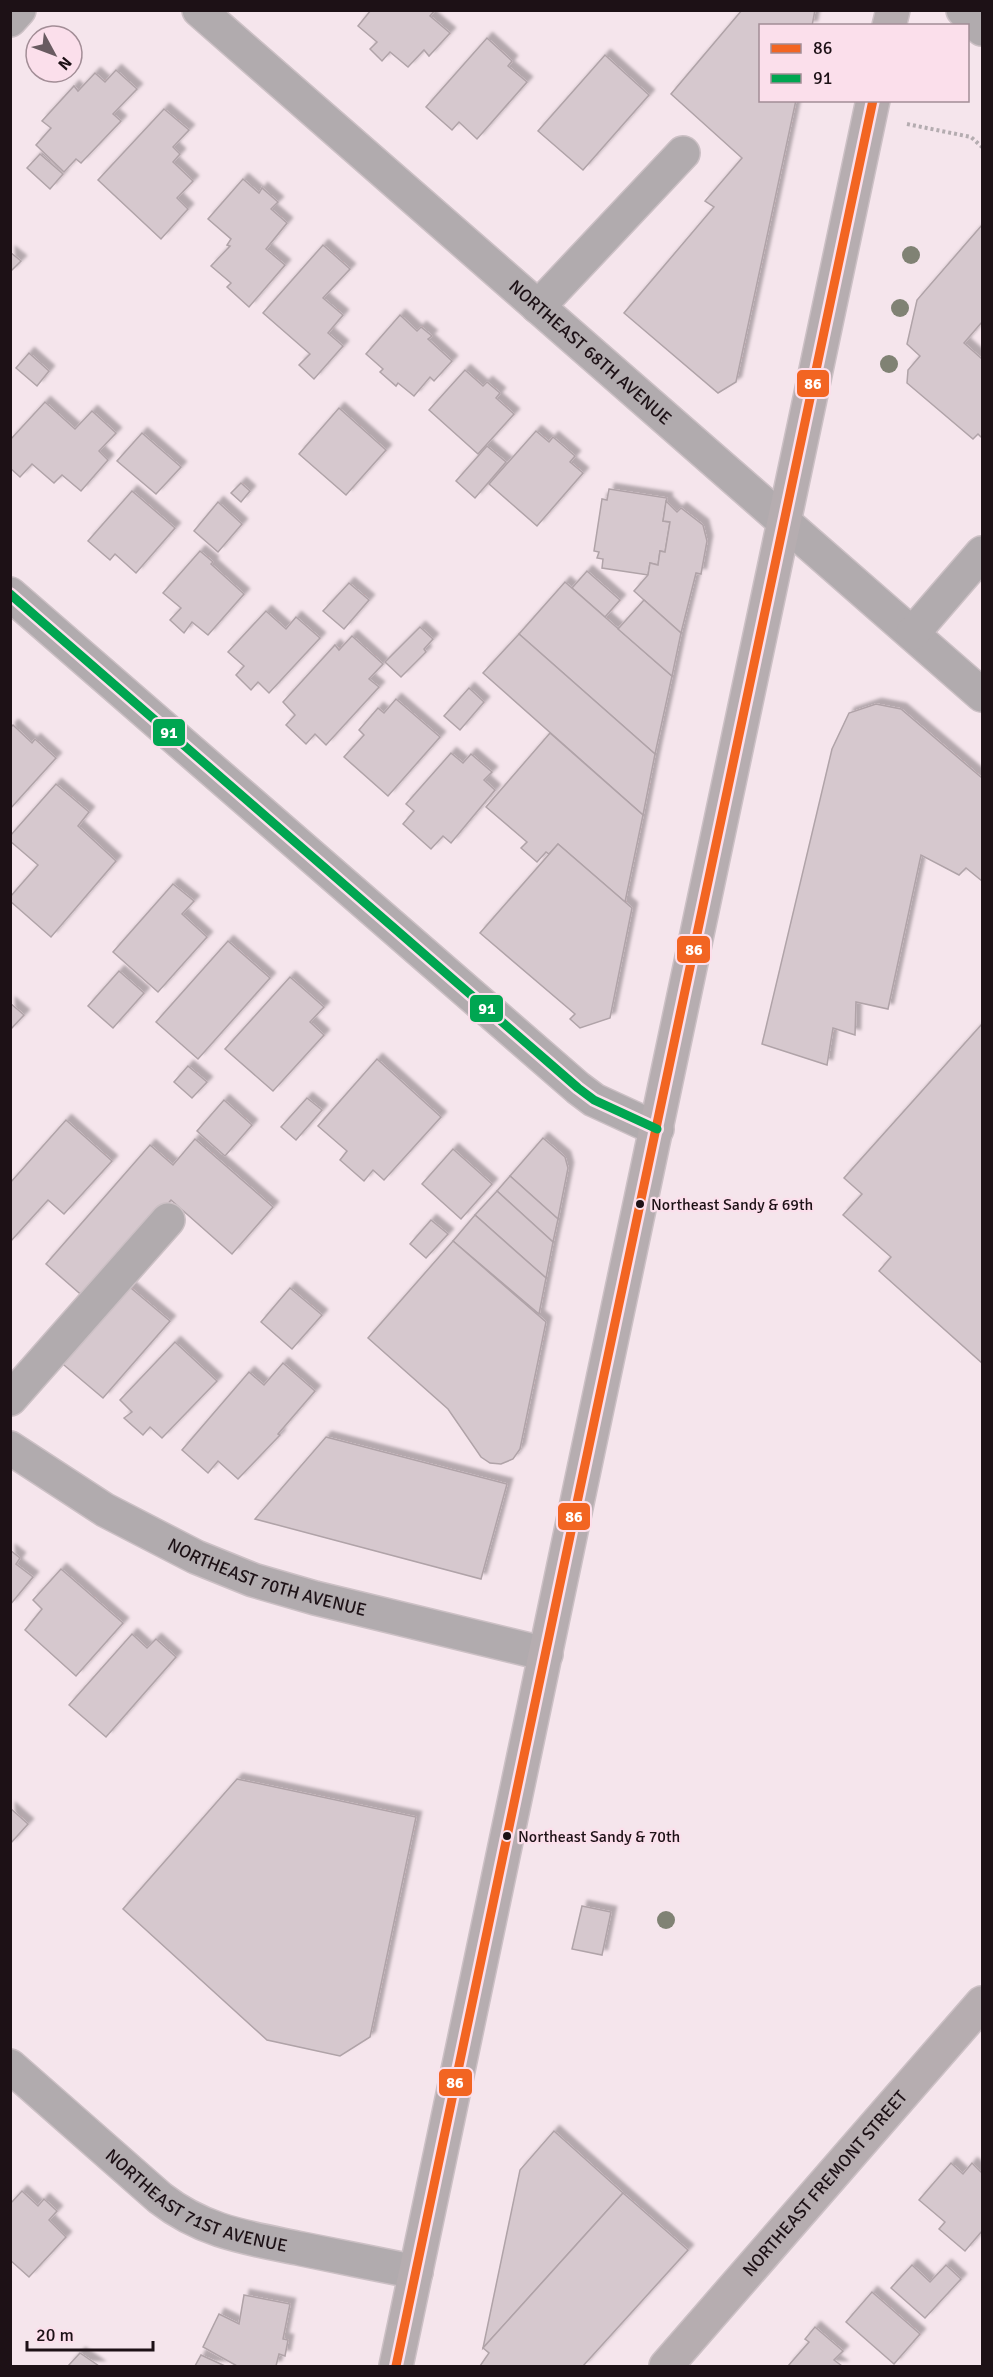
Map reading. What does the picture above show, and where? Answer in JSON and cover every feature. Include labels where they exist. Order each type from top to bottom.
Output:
[{"type":"main road","points":[[396,2367],[872,108]]},
{"type":"main road","name":"NORTHEAST FREMONT STREET","points":[[666,2367],[977,2020]]},
{"type":"street","points":[[10,20],[19,10]]},
{"type":"street","name":"NORTHEAST 68TH AVENUE","points":[[199,10],[982,695]]},
{"type":"street","points":[[963,10],[982,28]]},
{"type":"street","points":[[538,307],[683,153]]},
{"type":"street","points":[[913,633],[982,553]]},
{"type":"street","points":[[10,594],[578,1088],[594,1100],[657,1129]]},
{"type":"street","points":[[10,1399],[168,1220]]},
{"type":"street","name":"NORTHEAST 70TH AVENUE","points":[[10,1448],[105,1510],[196,1557],[253,1580],[315,1598],[546,1654]]},
{"type":"street","name":"NORTHEAST 71ST AVENUE","points":[[10,2066],[160,2198],[175,2210],[196,2221],[226,2234],[416,2272]]},
{"type":"path","points":[[872,108],[970,137],[982,147]]},
{"type":"building","points":[[371,10],[435,10],[430,16],[450,33],[429,56],[424,50],[408,67],[390,52],[382,61],[370,49],[377,42],[358,26]]},
{"type":"building","points":[[742,10],[815,10],[812,24],[759,24],[759,102],[796,102],[736,382],[718,393],[624,313],[714,207],[705,201],[742,158],[671,94]]},
{"type":"building","points":[[487,38],[512,61],[508,66],[527,82],[477,139],[459,122],[452,130],[426,107]]},
{"type":"building","points":[[605,55],[649,95],[583,170],[538,131]]},
{"type":"building","points":[[116,70],[137,89],[113,114],[121,121],[81,163],[76,159],[64,172],[36,145],[51,128],[42,121],[74,86],[78,91],[95,73],[105,82]]},
{"type":"building","points":[[164,109],[189,130],[173,147],[180,154],[173,162],[193,181],[177,198],[188,209],[161,239],[98,180]]},
{"type":"building","points":[[40,154],[63,174],[50,189],[27,168]]},
{"type":"building","points":[[243,179],[259,193],[262,188],[278,202],[271,209],[287,223],[266,249],[285,265],[249,307],[227,287],[231,283],[211,266],[230,246],[227,245],[231,239],[208,219]]},
{"type":"building","points":[[982,225],[982,322],[964,343],[982,359],[982,438],[978,434],[973,439],[907,383],[908,370],[920,356],[907,344],[917,300]]},
{"type":"building","points":[[323,245],[350,269],[323,298],[343,315],[328,333],[343,346],[314,379],[299,365],[310,354],[263,313]]},
{"type":"building","points":[[10,252],[21,261],[10,272]]},
{"type":"building","points":[[400,315],[417,331],[421,327],[432,336],[428,339],[452,361],[434,381],[430,377],[414,396],[398,383],[396,386],[380,372],[383,369],[366,354]]},
{"type":"building","points":[[29,353],[49,371],[37,386],[16,368]]},
{"type":"building","points":[[465,370],[483,386],[487,382],[500,393],[496,398],[514,414],[478,454],[429,410]]},
{"type":"building","points":[[45,402],[75,429],[92,411],[116,433],[99,451],[108,460],[81,491],[62,475],[54,483],[32,464],[20,477],[10,468],[10,440]]},
{"type":"building","points":[[339,408],[386,450],[346,495],[299,454]]},
{"type":"building","points":[[536,431],[549,442],[553,437],[575,456],[570,462],[583,473],[537,526],[489,484]]},
{"type":"building","points":[[142,433],[181,467],[156,494],[117,461]]},
{"type":"building","points":[[487,446],[506,462],[475,498],[456,481]]},
{"type":"building","points":[[241,483],[250,491],[241,502],[231,493]]},
{"type":"building","points":[[609,489],[667,498],[663,521],[670,522],[665,552],[660,551],[658,565],[650,563],[648,575],[602,568],[603,559],[597,558],[599,552],[594,551],[602,499],[607,500]]},
{"type":"building","points":[[132,491],[175,528],[136,573],[115,554],[110,560],[88,541]]},
{"type":"building","points":[[666,501],[677,512],[681,508],[703,525],[707,541],[701,574],[696,573],[681,633],[634,591],[648,575],[650,563],[658,565],[660,551],[665,552],[670,522],[663,521]]},
{"type":"building","points":[[218,502],[242,524],[218,552],[194,531]]},
{"type":"building","points":[[200,551],[244,594],[208,635],[192,622],[184,633],[170,620],[181,608],[163,593]]},
{"type":"building","points":[[587,571],[620,600],[605,617],[572,588]]},
{"type":"building","points":[[565,582],[672,676],[655,754],[519,634]]},
{"type":"building","points":[[349,583],[369,600],[344,629],[323,611]]},
{"type":"building","points":[[644,600],[681,633],[672,676],[618,629]]},
{"type":"building","points":[[266,611],[286,629],[296,617],[320,638],[269,693],[258,682],[251,690],[236,675],[244,666],[228,652]]},
{"type":"building","points":[[420,627],[433,639],[424,649],[426,652],[401,677],[385,662]]},
{"type":"building","points":[[519,634],[655,754],[643,815],[483,673]]},
{"type":"building","points":[[352,636],[383,664],[369,679],[379,687],[326,745],[315,734],[306,744],[286,725],[295,715],[283,702],[335,645],[339,650]]},
{"type":"building","points":[[469,688],[484,702],[460,730],[444,716]]},
{"type":"building","points":[[396,699],[440,737],[388,796],[344,757],[364,735],[359,730],[378,708],[384,713]]},
{"type":"building","points":[[876,704],[901,709],[982,778],[982,881],[966,868],[959,875],[921,855],[888,1009],[856,1002],[855,1035],[833,1028],[827,1065],[762,1044],[832,749],[849,713]]},
{"type":"building","points":[[13,725],[32,743],[35,739],[56,758],[10,809],[10,728]]},
{"type":"building","points":[[550,733],[643,815],[625,902],[558,844],[537,862],[521,848],[527,842],[486,807]]},
{"type":"building","points":[[451,753],[463,763],[471,754],[492,772],[484,780],[495,790],[451,843],[443,836],[431,849],[403,824],[414,811],[406,804]]},
{"type":"building","points":[[56,784],[89,812],[78,826],[116,861],[51,937],[10,901],[10,897],[38,865],[10,841],[10,836]]},
{"type":"building","points":[[558,844],[632,908],[610,1018],[580,1028],[570,1019],[575,1014],[480,933]]},
{"type":"building","points":[[173,884],[194,901],[182,914],[207,937],[158,992],[113,952]]},
{"type":"building","points":[[228,941],[270,978],[198,1059],[156,1022]]},
{"type":"building","points":[[119,971],[144,993],[113,1028],[88,1006]]},
{"type":"building","points":[[290,977],[324,1007],[310,1022],[324,1035],[273,1091],[225,1049]]},
{"type":"building","points":[[10,1003],[24,1015],[10,1030]]},
{"type":"building","points":[[982,1024],[982,1363],[879,1271],[891,1257],[843,1215],[862,1194],[844,1178]]},
{"type":"building","points":[[377,1059],[441,1117],[384,1180],[373,1170],[364,1181],[340,1160],[347,1151],[318,1126]]},
{"type":"building","points":[[188,1066],[207,1082],[192,1098],[174,1082]]},
{"type":"building","points":[[307,1098],[322,1110],[296,1140],[281,1127]]},
{"type":"building","points":[[224,1100],[252,1125],[225,1156],[197,1131]]},
{"type":"building","points":[[66,1120],[112,1161],[64,1214],[48,1200],[10,1242],[10,1183]]},
{"type":"building","points":[[543,1138],[565,1157],[568,1168],[558,1219],[510,1176]]},
{"type":"building","points":[[195,1139],[273,1207],[232,1254],[171,1200],[86,1299],[46,1264],[150,1145],[173,1165]]},
{"type":"building","points":[[453,1149],[492,1184],[461,1219],[422,1184]]},
{"type":"building","points":[[510,1176],[558,1219],[553,1242],[497,1191]]},
{"type":"building","points":[[497,1191],[553,1242],[546,1278],[475,1215]]},
{"type":"building","points":[[475,1215],[546,1278],[539,1314],[453,1241]]},
{"type":"building","points":[[431,1220],[448,1234],[426,1258],[410,1244]]},
{"type":"building","points":[[453,1241],[546,1322],[520,1449],[513,1459],[501,1464],[490,1463],[481,1457],[448,1409],[368,1338]]},
{"type":"building","points":[[125,1283],[170,1321],[103,1398],[58,1360]]},
{"type":"building","points":[[290,1288],[322,1315],[292,1349],[261,1322]]},
{"type":"building","points":[[175,1342],[217,1381],[162,1438],[150,1427],[143,1435],[124,1418],[132,1412],[120,1400]]},
{"type":"building","points":[[283,1363],[315,1391],[278,1434],[280,1435],[238,1479],[218,1461],[208,1473],[182,1450],[249,1372],[264,1385]]},
{"type":"building","points":[[326,1437],[507,1484],[481,1579],[255,1519]]},
{"type":"building","points":[[10,1550],[20,1558],[16,1564],[33,1577],[10,1605]]},
{"type":"building","points":[[61,1569],[123,1623],[76,1676],[25,1630],[42,1609],[33,1600]]},
{"type":"building","points":[[132,1634],[147,1648],[156,1639],[176,1657],[106,1737],[69,1705]]},
{"type":"building","points":[[237,1779],[416,1817],[370,2037],[340,2056],[267,2040],[123,1909]]},
{"type":"building","points":[[10,1808],[28,1824],[10,1844]]},
{"type":"building","points":[[582,1906],[611,1912],[602,1955],[572,1949]]},
{"type":"building","points":[[554,2131],[623,2193],[483,2348],[520,2170]]},
{"type":"building","points":[[951,2163],[963,2174],[972,2163],[982,2173],[982,2231],[965,2251],[939,2229],[945,2222],[919,2200]]},
{"type":"building","points":[[22,2191],[38,2206],[44,2199],[57,2211],[49,2220],[66,2237],[29,2277],[10,2260],[10,2204]]},
{"type":"building","points":[[623,2193],[688,2250],[583,2366],[480,2366],[489,2353],[483,2348]]},
{"type":"building","points":[[912,2265],[930,2282],[946,2265],[961,2279],[925,2318],[891,2288]]},
{"type":"building","points":[[872,2292],[920,2334],[894,2364],[846,2322]]},
{"type":"building","points":[[244,2295],[290,2304],[283,2339],[288,2340],[285,2356],[279,2354],[276,2366],[237,2366],[203,2347],[219,2314],[239,2324]]},
{"type":"building","points":[[815,2327],[843,2351],[834,2360],[842,2366],[788,2366],[809,2342],[805,2339]]},
{"type":"building","points":[[80,2353],[99,2366],[68,2366]]},
{"type":"building","points":[[201,2355],[225,2366],[195,2366]]},
{"type":"transit line","name":"86","points":[[396,2366],[873,102]]},
{"type":"transit line","name":"91","points":[[10,594],[578,1088],[594,1100],[657,1129]]},
{"type":"place","name":"Northeast Sandy & 69th","points":[[640,1204]]},
{"type":"place","name":"Northeast Sandy & 70th","points":[[507,1836]]}]
